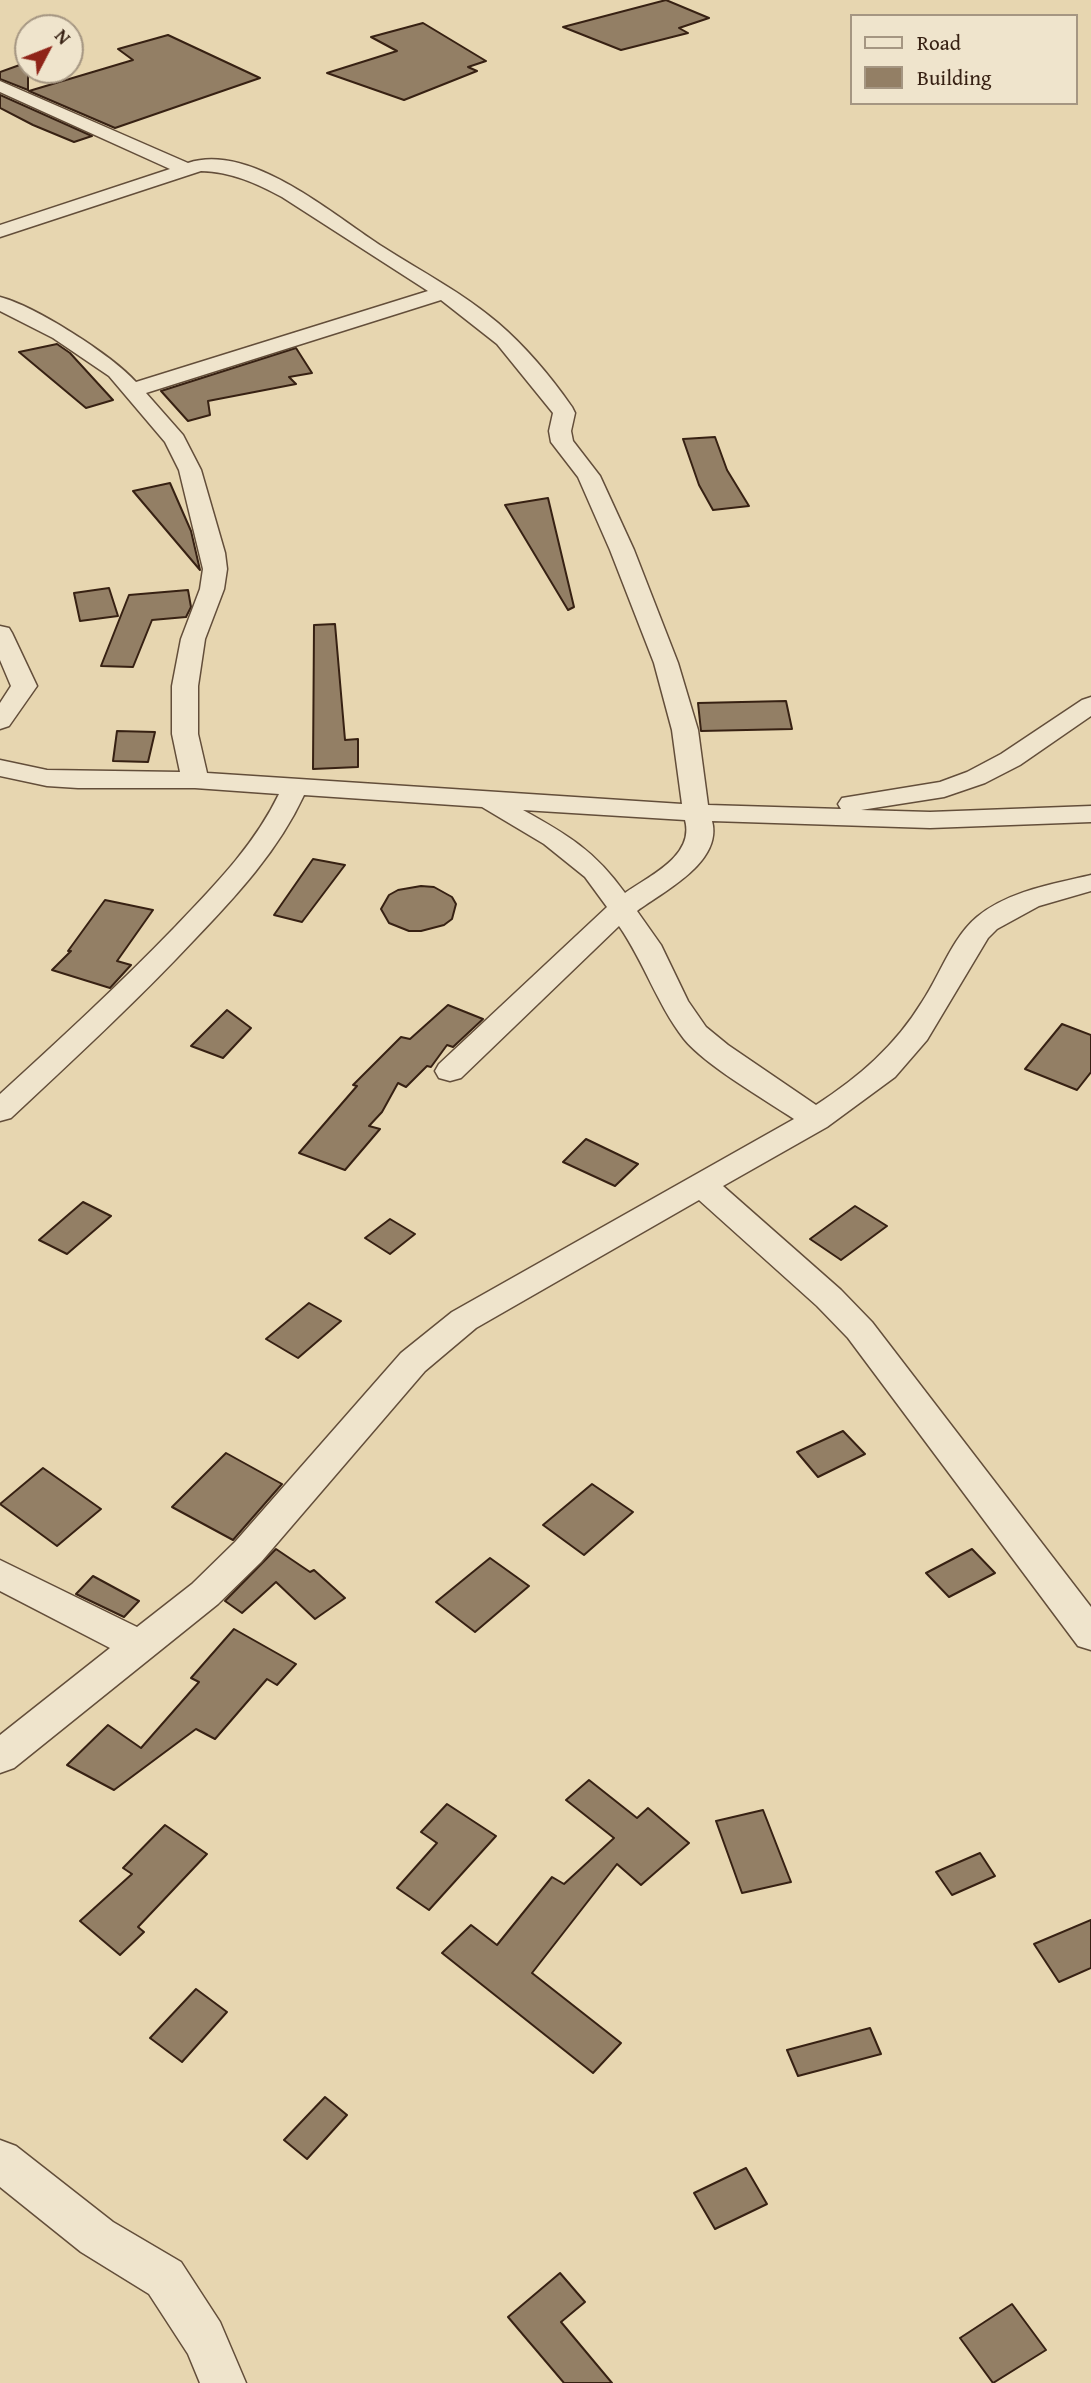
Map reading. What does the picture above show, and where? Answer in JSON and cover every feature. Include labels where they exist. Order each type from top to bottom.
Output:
[{"type":"street","points":[[0,86],[186,169]]},
{"type":"street","points":[[0,231],[186,169],[217,164],[275,186],[445,292],[483,320],[520,355],[561,407],[564,413],[560,431],[562,442],[589,476],[622,550],[666,663],[685,730],[695,812],[702,830],[697,846],[688,860],[621,909],[450,1071]]},
{"type":"street","points":[[133,390],[445,292]]},
{"type":"street","points":[[0,303],[61,334],[104,362],[133,390],[176,440],[190,470],[214,553],[212,589],[193,639],[185,686],[185,734],[195,780]]},
{"type":"street","points":[[0,633],[21,673],[24,686],[0,720]]},
{"type":"street","points":[[818,817],[857,802],[955,786],[988,774],[1015,760],[1091,705]]},
{"type":"street","points":[[0,768],[33,776],[78,780],[195,780],[695,812],[930,820],[1091,814]]},
{"type":"street","points":[[0,1111],[127,995],[252,862],[279,823],[295,787]]},
{"type":"street","points":[[483,800],[554,838],[576,853],[595,872],[647,945],[674,1002],[696,1034],[717,1052],[816,1120]]},
{"type":"street","points":[[0,1758],[205,1594],[248,1552],[413,1362],[435,1341],[464,1320],[816,1120],[875,1079],[895,1059],[921,1024],[975,934],[986,922],[1002,911],[1028,901],[1091,883]]},
{"type":"street","points":[[702,1185],[829,1298],[860,1330],[1091,1634]]},
{"type":"street","points":[[0,1574],[138,1645]]},
{"type":"street","points":[[0,2161],[97,2237],[165,2278],[204,2338],[223,2383]]},
{"type":"building","points":[[666,0],[709,18],[679,28],[688,33],[621,50],[563,27]]},
{"type":"building","points":[[423,23],[486,61],[468,67],[477,71],[404,100],[327,73],[397,51],[371,37]]},
{"type":"building","points":[[168,35],[260,78],[115,128],[29,91],[52,84],[84,84],[84,75],[133,60],[118,49]]},
{"type":"building","points":[[14,67],[14,84],[28,84],[28,90],[0,79],[0,72]]},
{"type":"building","points":[[0,95],[92,136],[74,142],[33,125],[0,108]]},
{"type":"building","points":[[57,344],[70,353],[113,400],[86,408],[19,352]]},
{"type":"building","points":[[296,348],[312,373],[289,377],[296,384],[208,401],[210,415],[188,421],[161,391]]},
{"type":"building","points":[[715,437],[727,470],[749,506],[713,510],[699,485],[683,439]]},
{"type":"building","points":[[170,483],[191,531],[200,570],[133,491]]},
{"type":"building","points":[[548,498],[574,607],[568,610],[505,505]]},
{"type":"building","points":[[109,588],[118,616],[80,621],[74,593]]},
{"type":"building","points":[[188,590],[191,607],[186,617],[152,620],[133,667],[101,666],[129,595]]},
{"type":"building","points":[[335,624],[345,740],[358,739],[358,767],[313,769],[314,625]]},
{"type":"building","points":[[786,701],[792,729],[701,731],[698,703]]},
{"type":"building","points":[[117,731],[155,732],[148,762],[113,761]]},
{"type":"building","points":[[313,859],[345,865],[302,922],[274,915]]},
{"type":"building","points":[[434,887],[452,897],[456,904],[452,919],[444,925],[421,931],[409,931],[389,923],[381,909],[389,895],[398,890]]},
{"type":"building","points":[[105,900],[153,910],[117,961],[131,965],[110,988],[52,970],[71,951],[68,951]]},
{"type":"building","points":[[448,1005],[483,1019],[453,1047],[447,1045],[431,1067],[427,1066],[406,1087],[398,1083],[382,1112],[369,1126],[380,1129],[345,1170],[299,1153],[357,1086],[353,1085],[401,1037],[410,1039]]},
{"type":"building","points":[[227,1010],[251,1028],[223,1058],[191,1046]]},
{"type":"building","points":[[1062,1024],[1091,1035],[1091,1072],[1077,1090],[1025,1069]]},
{"type":"building","points":[[586,1139],[638,1164],[615,1186],[563,1162]]},
{"type":"building","points":[[83,1202],[111,1216],[67,1254],[39,1240]]},
{"type":"building","points":[[855,1206],[887,1226],[841,1260],[810,1239]]},
{"type":"building","points":[[390,1219],[415,1234],[390,1254],[365,1238]]},
{"type":"building","points":[[309,1303],[341,1321],[298,1358],[266,1339]]},
{"type":"building","points":[[843,1431],[865,1454],[818,1477],[797,1452]]},
{"type":"building","points":[[226,1453],[282,1484],[233,1540],[172,1507]]},
{"type":"building","points":[[43,1468],[101,1509],[57,1546],[0,1504]]},
{"type":"building","points":[[592,1484],[633,1512],[584,1555],[543,1525]]},
{"type":"building","points":[[276,1549],[310,1572],[314,1570],[345,1598],[315,1619],[276,1582],[242,1613],[225,1601]]},
{"type":"building","points":[[972,1549],[995,1573],[949,1597],[926,1573]]},
{"type":"building","points":[[490,1558],[529,1586],[475,1632],[436,1602]]},
{"type":"building","points":[[93,1576],[139,1601],[124,1617],[76,1594]]},
{"type":"building","points":[[234,1629],[296,1664],[277,1685],[267,1679],[215,1739],[196,1729],[114,1790],[67,1765],[108,1725],[141,1748],[199,1682],[191,1678]]},
{"type":"building","points":[[589,1780],[637,1818],[648,1808],[689,1843],[641,1885],[617,1864],[532,1973],[621,2043],[593,2073],[442,1953],[471,1925],[497,1945],[552,1877],[564,1884],[614,1838],[566,1800]]},
{"type":"building","points":[[447,1804],[496,1836],[429,1910],[397,1888],[437,1843],[421,1832]]},
{"type":"building","points":[[763,1810],[791,1882],[742,1893],[716,1821]]},
{"type":"building","points":[[165,1825],[207,1854],[138,1927],[144,1932],[120,1955],[80,1921],[132,1874],[123,1868]]},
{"type":"building","points":[[980,1853],[995,1876],[952,1895],[936,1872]]},
{"type":"building","points":[[1091,1920],[1091,1968],[1059,1982],[1034,1944]]},
{"type":"building","points":[[196,1989],[227,2012],[182,2062],[150,2038]]},
{"type":"building","points":[[870,2028],[881,2054],[798,2076],[787,2050]]},
{"type":"building","points":[[325,2097],[347,2115],[307,2159],[284,2140]]},
{"type":"building","points":[[746,2168],[767,2204],[715,2229],[694,2193]]},
{"type":"building","points":[[560,2273],[585,2302],[561,2322],[612,2383],[564,2383],[508,2317]]},
{"type":"building","points":[[1012,2304],[1046,2350],[993,2383],[960,2338]]}]
